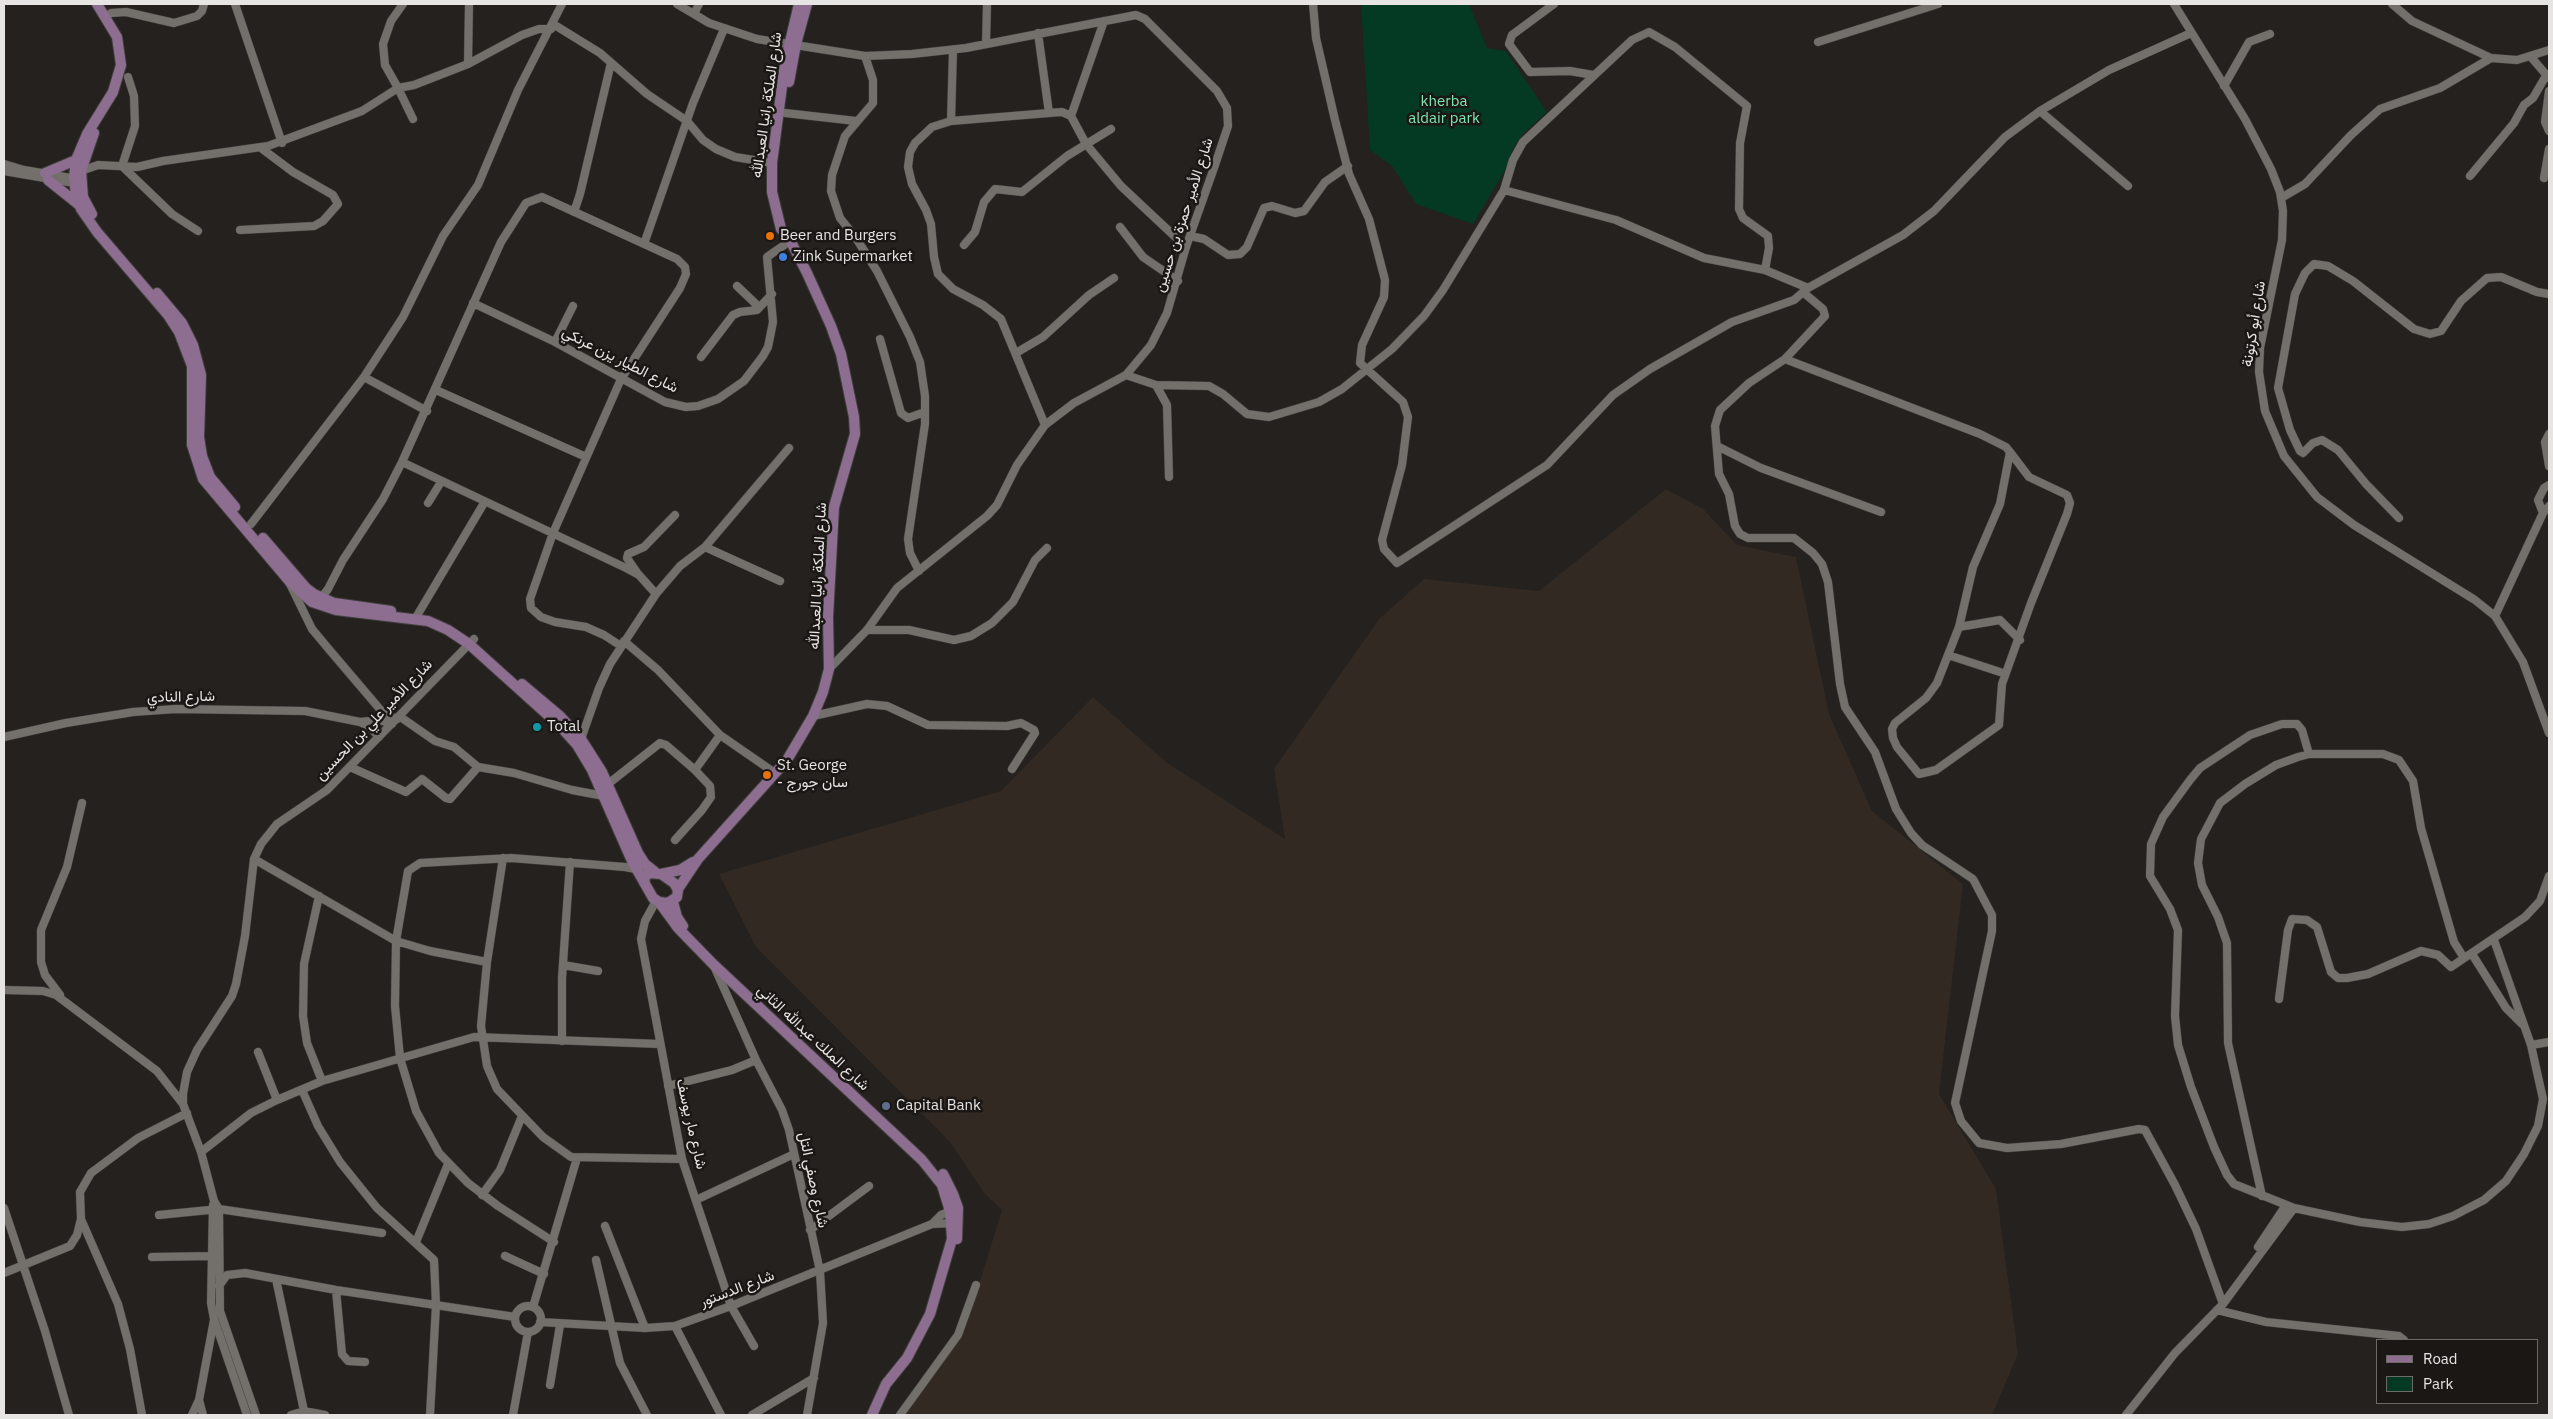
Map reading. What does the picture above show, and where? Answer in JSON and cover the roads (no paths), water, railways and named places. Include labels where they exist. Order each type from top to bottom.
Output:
[{"type":"main road","points":[[78,204],[76,160],[87,134],[99,118],[113,92],[121,66],[119,41],[97,4]]},
{"type":"main road","name":"شارع الملكة رانيا العبدالله","points":[[672,902],[678,897],[678,889],[698,859],[786,760],[813,716],[823,692],[829,669],[828,617],[834,507],[855,434],[854,417],[841,354],[820,297],[789,239],[781,229],[774,202],[772,162],[799,4]]},
{"type":"main road","name":"شارع الملكة رانيا العبدالله","points":[[789,239],[777,182],[792,44],[807,4]]},
{"type":"main road","points":[[99,118],[78,179],[85,202],[90,211],[171,307],[189,336],[201,376],[200,437],[202,456],[210,477],[316,600]]},
{"type":"main road","points":[[76,160],[46,176],[78,204],[97,232],[168,315],[179,332],[192,366],[192,445],[203,479],[290,582],[316,600],[336,610],[416,617],[436,624],[471,642],[560,716],[581,739],[608,784],[638,853],[645,864],[656,873],[670,880],[678,889]]},
{"type":"main road","name":"شارع الملك عبدالله الثاني","points":[[471,642],[578,745],[592,770],[635,868],[678,928],[743,993],[818,1060],[922,1160],[942,1185],[954,1210]]},
{"type":"main road","name":"شارع الملكة رانيا العبدالله","points":[[656,873],[680,870],[698,859]]},
{"type":"main road","points":[[645,883],[645,876],[656,873]]},
{"type":"main road","points":[[658,902],[672,902]]},
{"type":"main road","name":"شارع الملك عبدالله الثاني","points":[[672,902],[677,917],[691,935],[935,1165],[948,1183],[955,1223],[953,1257],[934,1316],[922,1345],[886,1398],[879,1415]]},
{"type":"main road","name":"شارع الملك عبدالله الثاني","points":[[872,1415],[886,1384],[907,1358],[930,1314],[955,1223]]},
{"type":"street","points":[[105,17],[111,13],[126,12],[174,24],[197,16],[204,4]]},
{"type":"street","points":[[235,4],[282,143]]},
{"type":"street","points":[[402,4],[391,21],[383,44],[384,65],[413,119]]},
{"type":"street","points":[[468,64],[469,4]]},
{"type":"street","points":[[250,524],[364,377],[402,317],[443,236],[478,185],[518,90],[562,4]]},
{"type":"street","name":"شارع الأمير حمزة بن حسين","points":[[678,4],[724,29],[772,43],[792,44],[865,56],[953,50],[1128,15],[1136,15],[1145,19],[1217,91],[1227,108],[1228,126],[1186,247],[1178,281],[1161,329],[1146,352],[1126,375],[1074,403],[1045,425],[1017,465],[997,505],[987,516],[897,588],[867,630],[829,669]]},
{"type":"street","points":[[694,14],[699,4]]},
{"type":"street","points":[[986,44],[987,4]]},
{"type":"street","points":[[1313,4],[1324,81],[1352,182],[1369,220],[1385,280],[1384,297],[1360,352],[1360,363],[1365,370],[1398,396],[1407,408],[1408,426],[1404,450],[1382,540],[1384,549],[1397,563],[1547,465],[1613,395],[1650,369],[1714,330],[1752,314],[1794,300],[1913,228],[1974,172],[2005,137],[2040,111],[2109,70],[2192,33]]},
{"type":"street","points":[[1554,4],[1512,35],[1509,44],[1530,72],[1560,70],[1593,75]]},
{"type":"street","points":[[1818,42],[1938,4]]},
{"type":"street","name":"شارع أبو كرتونة","points":[[2174,4],[2260,146],[2282,198],[2282,240],[2260,348],[2259,372],[2265,411],[2284,456],[2317,497],[2354,525],[2475,600],[2495,616],[2523,662],[2549,734]]},
{"type":"street","points":[[2392,4],[2412,21],[2491,58],[2517,60],[2549,50]]},
{"type":"street","points":[[1071,116],[1104,21]]},
{"type":"street","points":[[4,171],[78,179],[98,165],[145,165],[261,148],[282,143],[362,110],[398,88],[468,64],[522,35],[552,26],[600,53],[648,94],[687,121],[703,140],[727,154],[772,162]]},
{"type":"street","points":[[644,244],[687,121],[724,29]]},
{"type":"street","points":[[1126,375],[1156,385],[1209,386],[1223,394],[1247,414],[1269,416],[1319,402],[1342,389],[1392,349],[1424,316],[1443,290],[1504,190],[1513,160],[1523,142],[1632,40],[1649,32],[1675,47],[1747,106],[1740,143],[1739,209],[1743,218],[1768,236],[1769,248],[1765,270]]},
{"type":"street","points":[[1038,34],[1049,113]]},
{"type":"street","points":[[2224,86],[2248,42],[2270,34]]},
{"type":"street","points":[[951,121],[953,50]]},
{"type":"street","points":[[865,56],[873,80],[874,96],[869,109],[849,129],[840,148],[831,184],[833,200],[840,218],[877,271],[914,345],[923,376],[924,437],[908,540],[910,553],[919,571]]},
{"type":"street","points":[[2470,176],[2514,123],[2524,105],[2533,98],[2548,76],[2531,57]]},
{"type":"street","points":[[2282,198],[2305,184],[2376,112],[2440,88],[2491,58]]},
{"type":"street","points":[[574,212],[611,63]]},
{"type":"street","points":[[122,166],[135,126],[134,96],[128,77]]},
{"type":"street","points":[[2549,91],[2545,122],[2549,131]]},
{"type":"street","points":[[2040,111],[2128,186]]},
{"type":"street","points":[[785,112],[856,121]]},
{"type":"street","points":[[1045,425],[1004,323],[998,315],[983,305],[953,289],[938,274],[934,257],[931,224],[909,175],[910,152],[920,137],[932,127],[951,121],[1062,112],[1071,116],[1086,144],[1132,198],[1186,247]]},
{"type":"street","points":[[964,245],[975,232],[984,202],[995,189],[1022,192],[1052,167],[1111,128]]},
{"type":"street","points":[[240,230],[314,226],[323,221],[338,204],[333,195],[293,172],[261,148]]},
{"type":"street","points":[[2544,178],[2549,149]]},
{"type":"street","points":[[4,164],[46,176]]},
{"type":"street","points":[[139,181],[145,165]]},
{"type":"street","points":[[122,166],[172,214],[198,231]]},
{"type":"street","points":[[1190,236],[1204,239],[1228,255],[1240,254],[1247,247],[1264,208],[1272,206],[1295,213],[1304,211],[1325,182],[1348,166]]},
{"type":"street","points":[[1504,190],[1616,220],[1661,241],[1710,260],[1765,270],[1806,291],[1823,309],[1825,316],[1785,359],[1748,383],[1723,406],[1716,420],[1719,474],[1729,494],[1735,526],[1740,534],[1748,538],[1794,538],[1813,553],[1822,564],[1828,582],[1840,684],[1846,707],[1875,752],[1896,809],[1911,833],[1922,845],[1973,878],[1992,915],[1992,931],[1955,1102],[1960,1122],[1979,1143],[2007,1148],[2061,1144],[2139,1129],[2145,1130],[2196,1229],[2220,1307]]},
{"type":"street","points":[[303,612],[305,607],[328,589],[348,552],[383,499],[427,410],[501,242],[526,203],[542,197],[682,263],[686,274],[670,305],[621,379],[553,533],[532,591],[532,608],[536,614],[547,620],[586,627],[622,644],[658,670],[720,735],[775,773]]},
{"type":"street","points":[[1120,227],[1143,256],[1178,281]]},
{"type":"street","name":"شارع الطيار يزن عرنكي","points":[[473,303],[555,342],[664,402],[680,406],[698,406],[718,399],[744,381],[758,364],[768,347],[773,322],[772,294],[767,257],[789,239]]},
{"type":"street","points":[[2399,518],[2366,484],[2338,450],[2323,440],[2319,440],[2313,443],[2304,454],[2300,451],[2290,430],[2278,388],[2295,294],[2305,273],[2314,264],[2328,266],[2353,281],[2414,329],[2430,334],[2441,331],[2461,300],[2487,278],[2501,277],[2537,292],[2549,294]]},
{"type":"street","points":[[1016,353],[1043,337],[1089,294],[1114,278]]},
{"type":"street","points":[[737,286],[759,307]]},
{"type":"street","points":[[701,357],[734,315],[742,311],[755,311],[772,294]]},
{"type":"street","points":[[555,342],[573,306]]},
{"type":"street","points":[[880,340],[901,413],[908,418],[925,412]]},
{"type":"street","points":[[1785,359],[1980,434],[2006,447],[2010,452],[2029,477],[2058,489],[2070,499],[2067,514],[2031,603],[2020,640],[2002,684],[1999,725],[1936,770],[1919,774],[1897,746],[1893,738],[1892,729],[1895,723],[1933,690],[1948,655],[1959,627],[1973,567],[2000,504],[2010,452]]},
{"type":"street","points":[[364,377],[427,410]]},
{"type":"street","points":[[1156,385],[1169,410],[1169,477]]},
{"type":"street","points":[[436,390],[586,457]]},
{"type":"street","points":[[2549,434],[2545,442],[2549,466]]},
{"type":"street","points":[[1717,446],[1760,468],[1880,512]]},
{"type":"street","points":[[581,739],[599,688],[622,644],[656,594],[680,566],[705,547],[789,448]]},
{"type":"street","points":[[402,462],[484,503],[553,533],[639,575]]},
{"type":"street","points":[[428,503],[441,482]]},
{"type":"street","points":[[2543,513],[2538,500],[2549,485]]},
{"type":"street","points":[[416,617],[484,503]]},
{"type":"street","points":[[2495,616],[2543,513],[2549,506]]},
{"type":"street","points":[[656,594],[627,558],[628,554],[644,547],[675,515]]},
{"type":"street","points":[[705,547],[780,581]]},
{"type":"street","points":[[867,630],[909,630],[954,640],[971,636],[992,622],[1013,602],[1036,560],[1047,548]]},
{"type":"street","points":[[290,582],[303,612],[322,641],[387,716],[435,741],[454,748],[478,766],[514,772],[572,790],[604,796]]},
{"type":"street","points":[[1959,627],[2000,620],[2020,640]]},
{"type":"street","name":"شارع الأمير علي بن الحسين","points":[[215,1209],[201,1152],[183,1104],[184,1083],[191,1063],[228,1002],[236,984],[245,936],[254,859],[261,844],[277,824],[327,790],[471,642]]},
{"type":"street","points":[[1948,655],[2000,672]]},
{"type":"street","points":[[813,716],[867,704],[887,706],[928,725],[1023,724],[1034,730],[1035,733],[1012,770]]},
{"type":"street","name":"شارع النادي","points":[[4,737],[66,722],[133,712],[176,709],[305,711],[360,722],[396,720]]},
{"type":"street","name":"شارع النادي","points":[[360,722],[379,737]]},
{"type":"street","points":[[2309,754],[2302,730],[2297,724],[2282,724],[2250,735],[2200,768],[2164,817],[2151,844],[2150,876],[2170,909],[2178,930],[2175,1016],[2183,1065],[2214,1147],[2230,1180],[2240,1188],[2290,1206],[2360,1222],[2412,1226],[2429,1224],[2453,1216],[2484,1200],[2506,1181],[2516,1168],[2538,1126],[2543,1099],[2531,1045],[2522,1024],[2494,940]]},
{"type":"street","points":[[695,770],[720,735]]},
{"type":"street","points":[[608,784],[660,743],[666,745],[710,786],[711,797],[675,840]]},
{"type":"street","points":[[2262,1196],[2228,1043],[2227,943],[2218,916],[2202,886],[2198,863],[2201,839],[2220,803],[2245,784],[2276,765],[2309,754],[2383,754],[2399,760],[2412,781],[2421,828],[2454,942],[2468,956],[2506,1008],[2522,1024]]},
{"type":"street","points":[[350,767],[406,792],[422,778],[446,798],[450,799],[478,766]]},
{"type":"street","points":[[64,1001],[45,975],[41,962],[41,930],[67,867],[82,803]]},
{"type":"street","points":[[554,1242],[482,1195],[448,1164],[427,1133],[420,1118],[400,1058],[395,1006],[396,941],[408,871],[411,867],[420,863],[503,858],[635,868],[656,873]]},
{"type":"street","points":[[503,858],[487,962],[481,1037],[491,1078],[503,1098],[522,1116],[559,1150],[577,1158],[682,1159]]},
{"type":"street","points":[[254,859],[396,941],[430,951],[487,962]]},
{"type":"street","points":[[562,1041],[563,966],[570,862]]},
{"type":"street","points":[[2279,999],[2288,930],[2292,919],[2307,920],[2317,927],[2331,972],[2338,978],[2368,974],[2421,951],[2438,955],[2451,967],[2494,940],[2525,917],[2540,901],[2549,876]]},
{"type":"street","points":[[318,896],[304,964],[303,1016],[307,1043],[322,1081]]},
{"type":"street","name":"شارع مار يوسف","points":[[658,902],[645,921],[641,939],[682,1159],[731,1306],[754,1346]]},
{"type":"street","name":"شارع وصفي التل","points":[[713,964],[756,1060],[782,1110],[794,1154],[820,1271],[823,1323],[807,1415]]},
{"type":"street","points":[[563,966],[598,971]]},
{"type":"street","points":[[4,990],[43,991],[56,994],[157,1071],[183,1104]]},
{"type":"street","points":[[730,1003],[743,993]]},
{"type":"street","points":[[201,1152],[252,1113],[276,1100],[322,1081],[481,1037],[660,1044]]},
{"type":"street","points":[[2531,1045],[2549,1042]]},
{"type":"street","points":[[258,1052],[276,1100]]},
{"type":"street","points":[[668,1086],[732,1070],[756,1060]]},
{"type":"street","points":[[302,1090],[318,1126],[340,1162],[377,1208],[416,1242],[435,1263],[436,1306],[430,1415]]},
{"type":"street","points":[[4,1273],[70,1246],[77,1235],[81,1219],[80,1192],[91,1173],[138,1138],[187,1113]]},
{"type":"street","points":[[482,1195],[500,1170],[522,1116]]},
{"type":"street","points":[[696,1200],[794,1154]]},
{"type":"street","points":[[533,1307],[554,1242],[577,1158]]},
{"type":"street","points":[[416,1242],[448,1164]]},
{"type":"street","points":[[810,1230],[869,1186]]},
{"type":"street","points":[[2126,1415],[2174,1353],[2220,1307],[2290,1206]]},
{"type":"street","points":[[4,1208],[24,1264],[70,1415]]},
{"type":"street","points":[[215,1209],[211,1303],[214,1319],[247,1415]]},
{"type":"street","points":[[215,1209],[220,1311],[256,1415]]},
{"type":"street","points":[[159,1215],[215,1209],[382,1233]]},
{"type":"street","name":"شارع الدستور","points":[[932,1224],[941,1215],[954,1210]]},
{"type":"street","points":[[81,1219],[118,1304],[130,1349],[142,1415]]},
{"type":"street","name":"شارع الدستور","points":[[540,1322],[560,1325],[611,1327],[645,1328],[675,1326],[820,1271],[932,1224],[955,1223]]},
{"type":"street","points":[[605,1226],[645,1328]]},
{"type":"street","points":[[152,1257],[212,1256]]},
{"type":"street","points":[[505,1256],[544,1274]]},
{"type":"street","points":[[596,1260],[611,1327],[623,1369],[647,1415]]},
{"type":"street","points":[[218,1288],[227,1275],[240,1272],[336,1290],[515,1317]]},
{"type":"street","points":[[276,1278],[304,1411]]},
{"type":"street","points":[[900,1415],[958,1335],[976,1285]]},
{"type":"street","points":[[336,1290],[342,1354],[348,1361],[365,1362]]},
{"type":"street","points":[[521,1307],[533,1307],[540,1313],[540,1322],[534,1330],[528,1332],[518,1328],[515,1317],[521,1307]]},
{"type":"street","points":[[2220,1307],[2266,1322],[2399,1336],[2403,1339]]},
{"type":"street","points":[[192,1415],[198,1400],[214,1319],[220,1311]]},
{"type":"street","points":[[550,1385],[560,1325]]},
{"type":"street","points":[[675,1326],[721,1415]]},
{"type":"street","points":[[513,1415],[528,1332]]},
{"type":"street","points":[[206,1352],[212,1348],[223,1347]]},
{"type":"street","points":[[752,1415],[814,1378]]},
{"type":"street","points":[[198,1400],[203,1415]]},
{"type":"street","points":[[291,1415],[304,1411],[325,1415]]},
{"type":"place","name":"Beer and Burgers","points":[[770,236]]},
{"type":"place","name":"Zink Supermarket","points":[[783,257]]},
{"type":"place","name":"Total","points":[[537,727]]},
{"type":"place","name":"St. George - سان جورج","points":[[767,775]]},
{"type":"place","name":"Capital Bank","points":[[886,1106]]},
{"type":"park label","name":"kherba aldair park","points":[[1444,110]]}]
